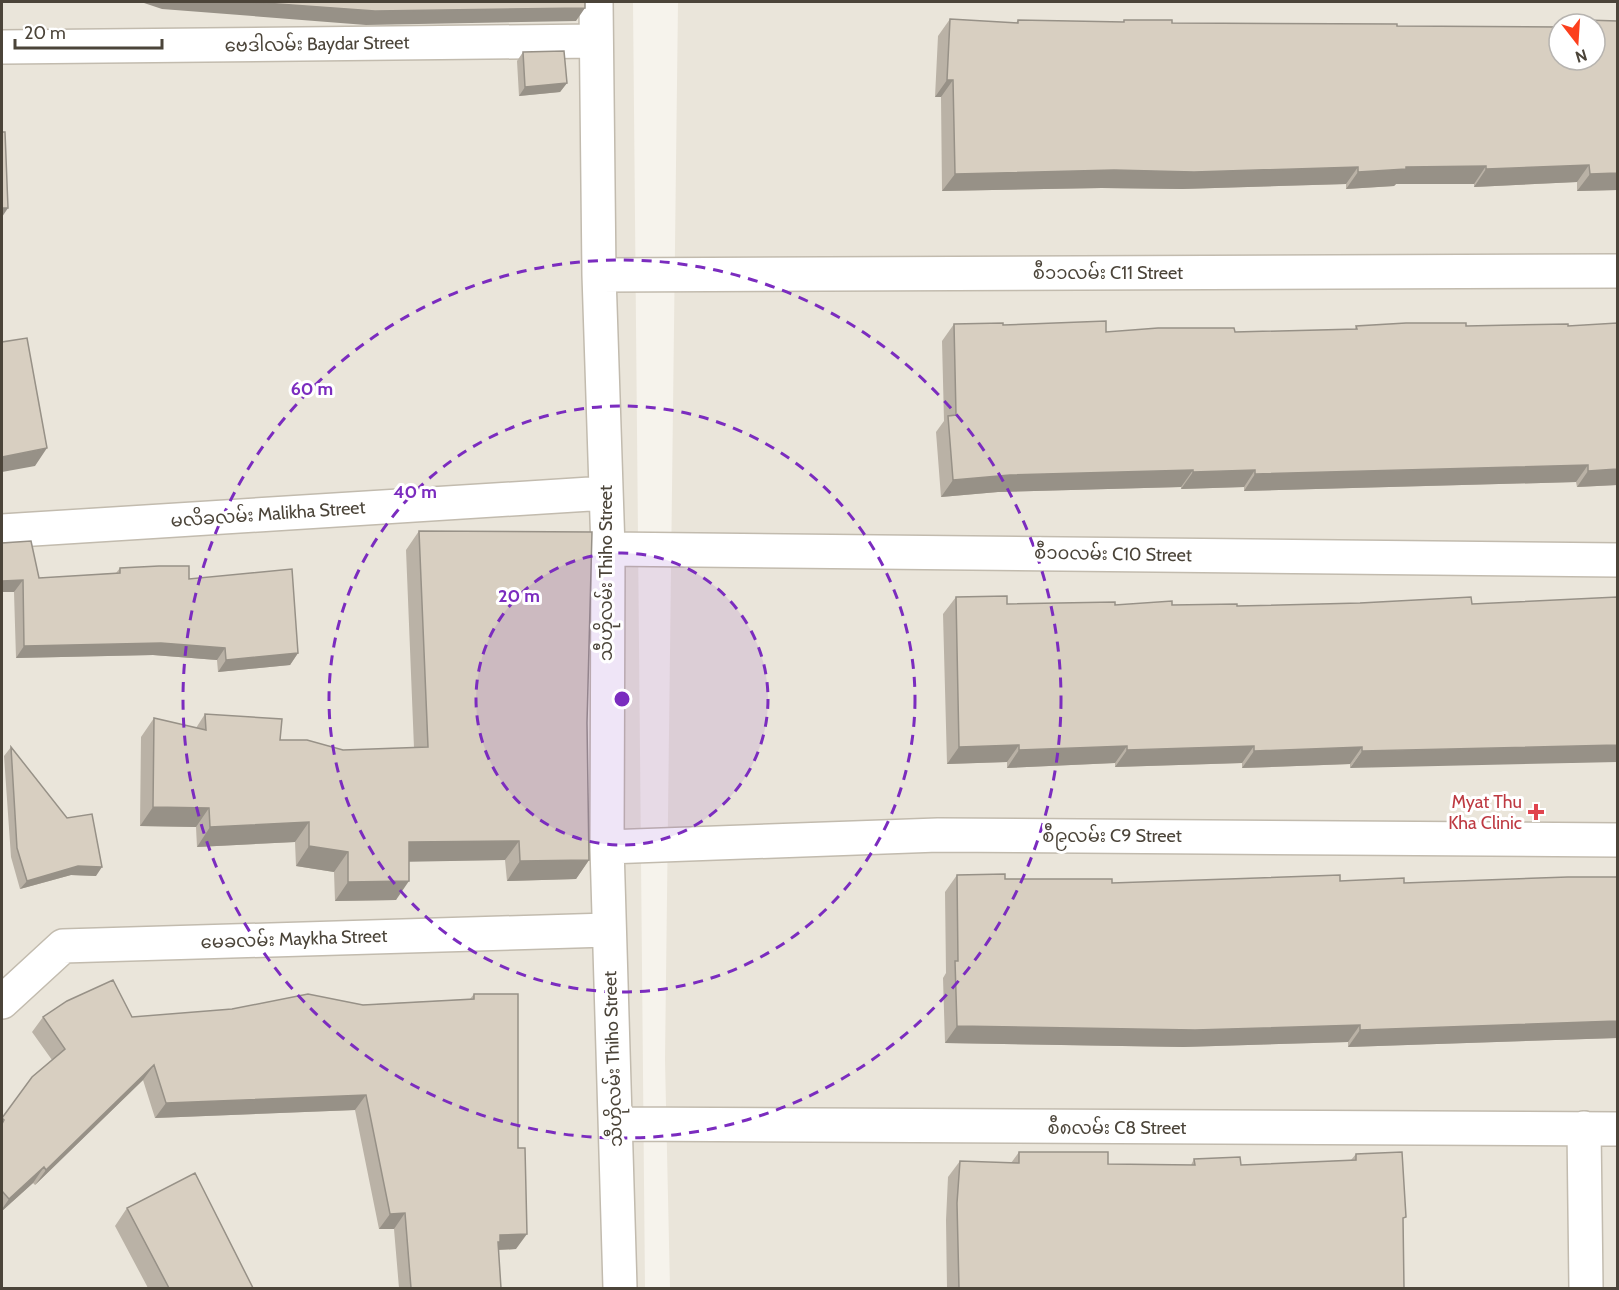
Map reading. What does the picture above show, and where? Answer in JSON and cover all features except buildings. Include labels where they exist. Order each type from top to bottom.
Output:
[{"type":"street","name":"သီဟိုလမ်း Thiho Street","points":[[596,2],[599,275],[608,549],[606,847],[620,1288]]},
{"type":"street","name":"ဗေဒါလမ်း Baydar Street","points":[[2,47],[596,41]]},
{"type":"street","name":"စီ၁၁လမ်း C11 Street","points":[[599,275],[1617,271]]},
{"type":"street","name":"မလိခလမ်း Malikha Street","points":[[2,531],[606,493]]},
{"type":"street","name":"စီ၁၀လမ်း C10 Street","points":[[608,549],[1617,560]]},
{"type":"street","name":"စီ၉လမ်း C9 Street","points":[[606,847],[938,835],[1617,840]]},
{"type":"street","name":"မေခလမ်း Maykha Street","points":[[2,1002],[63,946],[608,930]]},
{"type":"street","name":"စီ၈လမ်း C8 Street","points":[[616,1124],[1617,1129]]},
{"type":"street","points":[[1584,1128],[1586,1288]]},
{"type":"shaded area","points":[[2,2],[633,2],[645,1288],[2,1288]]},
{"type":"shaded area","points":[[678,2],[1617,2],[1617,1288],[670,1288],[665,1060]]},
{"type":"place","name":"Myat Thu Kha Clinic","points":[[1536,812]]}]
